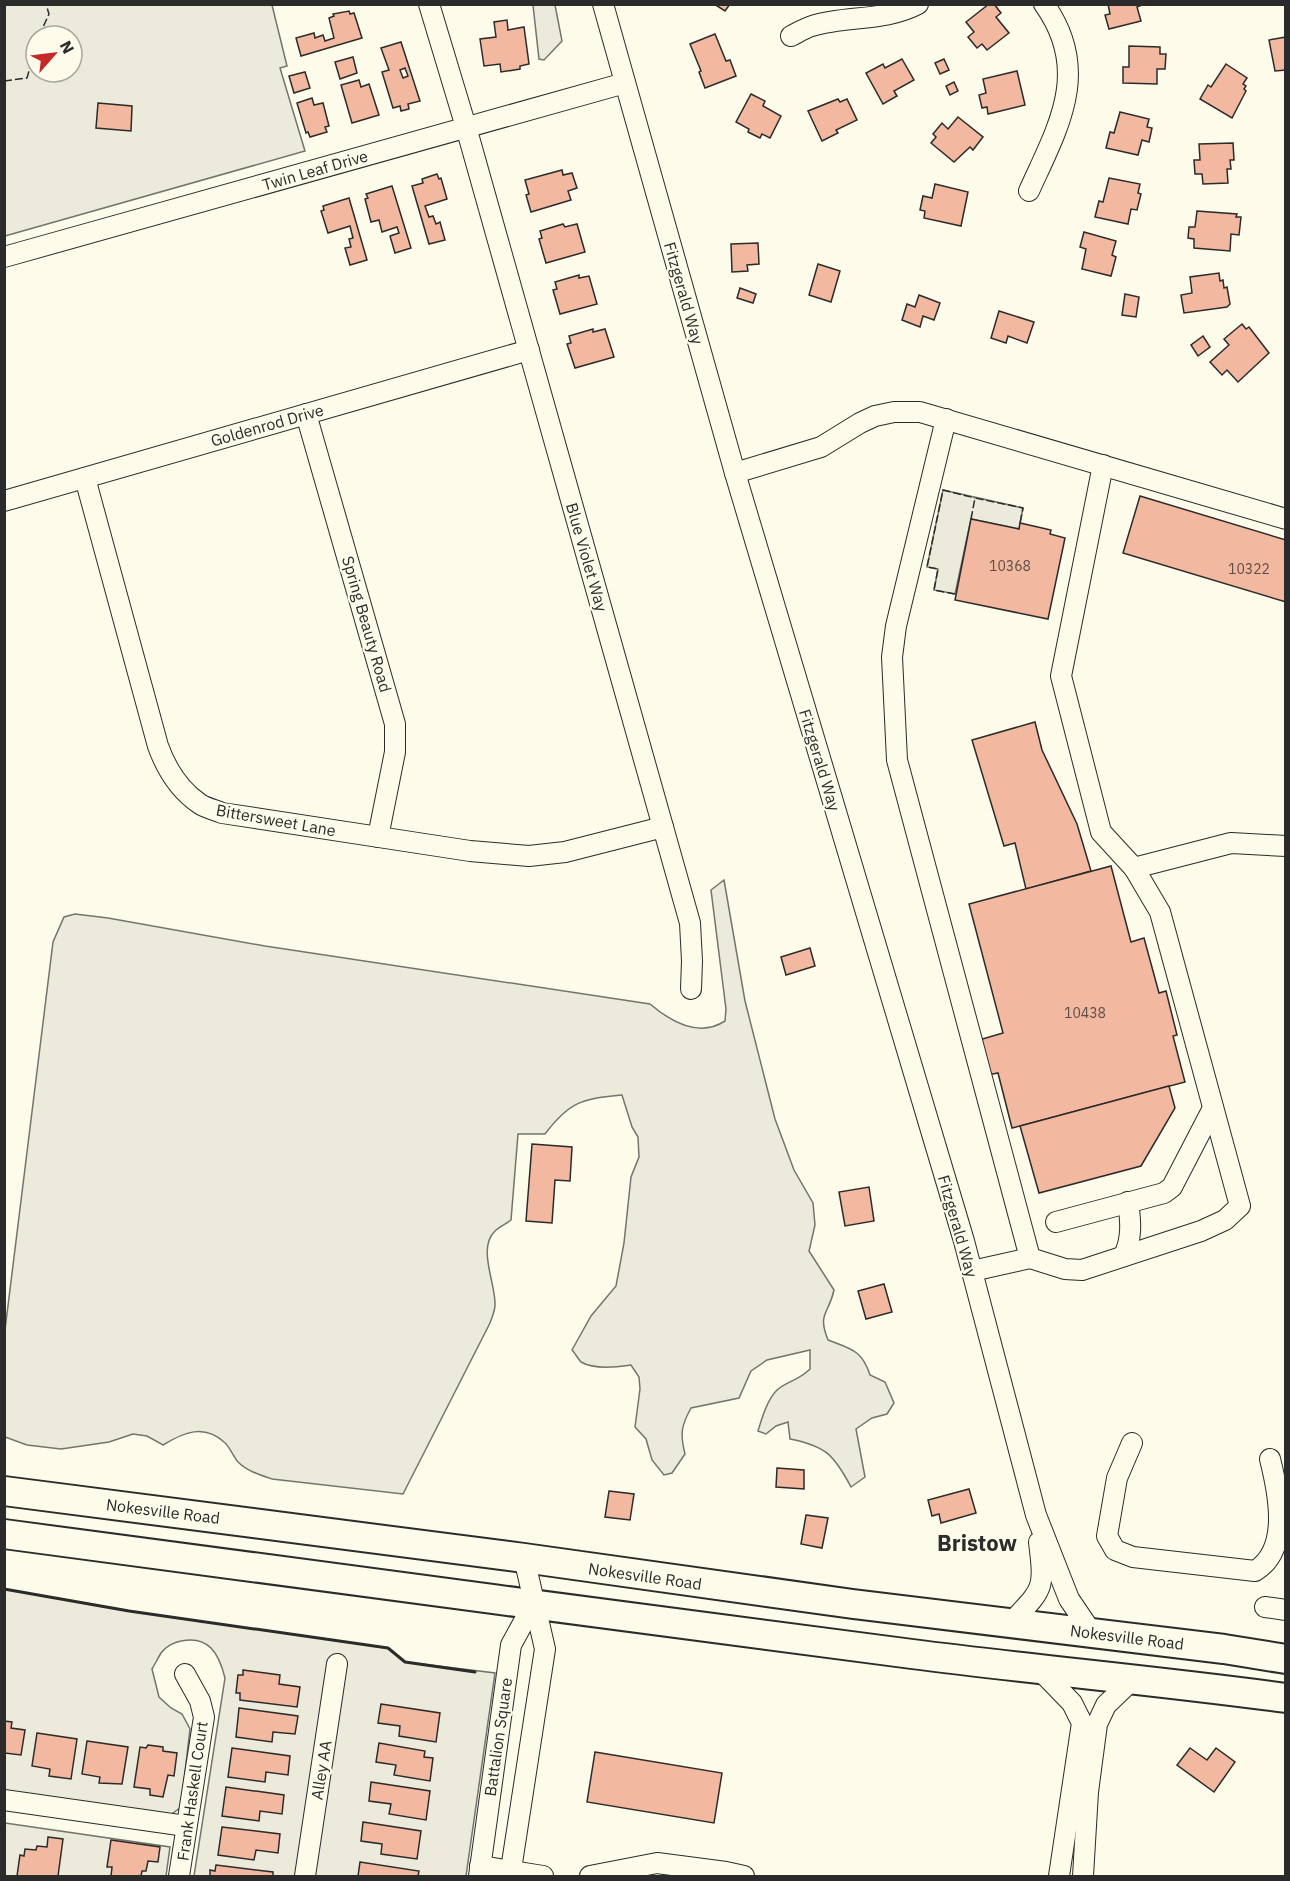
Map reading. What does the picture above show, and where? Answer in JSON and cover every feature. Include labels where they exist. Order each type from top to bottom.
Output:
[{"type":"highway","name":"Nokesville Road","points":[[4,1491],[524,1558],[841,1603],[1286,1659]]},
{"type":"highway","points":[[4,1534],[1040,1670],[1286,1698]]},
{"type":"street","name":"Blue Violet Way","points":[[429,4],[466,127],[690,923],[691,989]]},
{"type":"street","name":"Fitzgerald Way","points":[[603,4],[735,473],[972,1271],[1036,1515],[1069,1599],[1092,1633]]},
{"type":"street","points":[[791,36],[811,26],[883,16],[909,9],[918,4]]},
{"type":"street","points":[[1029,191],[1061,118],[1068,84],[1068,58],[1051,14],[1044,4]]},
{"type":"street","name":"Twin Leaf Drive","points":[[4,256],[625,83]]},
{"type":"street","name":"Goldenrod Drive","points":[[4,501],[529,350]]},
{"type":"street","points":[[735,473],[821,447],[875,416],[894,412],[920,412],[1286,519]]},
{"type":"street","name":"Spring Beauty Road","points":[[306,414],[395,724],[395,752],[378,837]]},
{"type":"street","points":[[946,419],[895,636],[892,667],[897,760],[1030,1258]]},
{"type":"street","points":[[972,1271],[1030,1258],[1065,1269],[1082,1270],[1225,1221],[1240,1206],[1160,912],[1134,868],[1101,832],[1061,676],[1103,465]]},
{"type":"street","name":"Bittersweet Lane","points":[[84,478],[158,746],[165,765],[180,786],[200,804],[222,813],[470,851],[529,856],[565,852],[663,827]]},
{"type":"street","points":[[1134,868],[1231,843],[1286,846]]},
{"type":"street","points":[[1056,1222],[1164,1193],[1172,1187],[1213,1108]]},
{"type":"street","points":[[1124,1256],[1129,1245],[1131,1229],[1128,1202]]},
{"type":"street","points":[[1132,1443],[1117,1478],[1107,1536],[1115,1550],[1133,1557],[1255,1571],[1266,1566],[1274,1556],[1279,1544],[1283,1513],[1270,1459]]},
{"type":"street","name":"Fitzgerald Way","points":[[1011,1623],[1041,1588],[1043,1574],[1036,1515]]},
{"type":"street","name":"Battalion Square","points":[[511,1874],[545,1649],[524,1558]]},
{"type":"street","name":"Battalion Square","points":[[480,1871],[511,1645],[534,1603]]},
{"type":"street","points":[[1265,1607],[1286,1610]]},
{"type":"street","name":"Alley AA","points":[[304,1876],[337,1664]]},
{"type":"street","points":[[1040,1670],[1072,1702],[1082,1723],[1059,1876]]},
{"type":"street","name":"Frank Haskell Court","points":[[179,1876],[204,1717],[200,1701],[185,1674]]},
{"type":"street","points":[[1083,1876],[1088,1792],[1097,1724],[1106,1705],[1133,1679]]},
{"type":"street","points":[[4,1800],[186,1826]]},
{"type":"street","points":[[590,1876],[657,1863],[744,1876]]},
{"type":"street","points":[[480,1871],[543,1876]]},
{"type":"shaded area","points":[[4,5],[272,5],[287,66],[280,68],[305,151],[5,236]]},
{"type":"shaded area","points":[[533,5],[555,5],[562,41],[544,60],[539,59]]},
{"type":"shaded area","points":[[943,490],[1023,508],[1019,529],[971,519],[955,594],[934,590],[938,569],[927,567]]},
{"type":"shaded area","points":[[724,880],[745,1001],[775,1119],[794,1170],[813,1203],[815,1225],[809,1251],[834,1290],[825,1314],[825,1331],[828,1340],[855,1352],[863,1360],[870,1375],[885,1382],[894,1403],[887,1414],[872,1418],[856,1429],[865,1477],[851,1487],[828,1454],[812,1445],[790,1439],[788,1422],[776,1426],[766,1434],[758,1431],[773,1394],[810,1369],[810,1350],[767,1360],[751,1371],[739,1398],[691,1408],[682,1430],[685,1454],[672,1473],[664,1475],[652,1460],[646,1439],[635,1427],[640,1389],[639,1377],[631,1365],[606,1367],[587,1365],[581,1362],[572,1350],[591,1316],[616,1286],[624,1243],[631,1177],[639,1157],[638,1137],[632,1127],[622,1095],[587,1100],[570,1108],[545,1134],[518,1134],[511,1220],[495,1231],[488,1247],[487,1256],[495,1296],[493,1314],[403,1494],[272,1479],[245,1468],[224,1442],[209,1433],[186,1434],[163,1445],[147,1436],[133,1434],[109,1442],[61,1449],[27,1445],[5,1437],[5,1330],[53,942],[64,917],[75,914],[108,918],[265,946],[650,1004],[666,1016],[685,1025],[705,1028],[725,1021],[726,1009],[711,890]]},
{"type":"shaded area","points":[[4,1589],[129,1611],[388,1648],[405,1662],[495,1673],[466,1876],[194,1876],[225,1678],[216,1654],[206,1644],[199,1641],[175,1642],[161,1653],[152,1669],[159,1697],[182,1714],[190,1729],[181,1807],[169,1816],[5,1792]]},
{"type":"shaded area","points":[[5,1823],[170,1847],[166,1876],[5,1876]]},
{"type":"building","points":[[714,4],[730,4],[725,11]]},
{"type":"building","points":[[989,4],[994,4],[1001,13],[996,17],[1009,33],[987,50],[982,44],[977,48],[968,37],[974,32],[966,22]]},
{"type":"building","points":[[1108,4],[1144,4],[1137,7],[1141,21],[1109,29],[1105,15],[1110,14]]},
{"type":"building","points":[[349,11],[350,14],[354,13],[362,38],[301,56],[296,38],[314,33],[315,38],[323,35],[325,41],[334,38],[329,18],[334,16],[333,14]]},
{"type":"building","points":[[507,20],[508,30],[524,27],[529,64],[520,66],[520,69],[501,72],[500,64],[484,66],[480,39],[496,37],[494,22]]},
{"type":"building","points":[[715,34],[726,61],[730,60],[736,76],[705,88],[690,44]]},
{"type":"building","points":[[1286,37],[1286,70],[1275,71],[1269,40]]},
{"type":"building","points":[[401,42],[420,101],[408,104],[409,109],[401,111],[400,106],[393,108],[382,72],[389,70],[381,48]],"holes":[[[405,68],[408,76],[403,78],[400,70]]]},
{"type":"building","points":[[1129,46],[1160,47],[1160,54],[1166,54],[1165,69],[1157,69],[1157,84],[1123,83],[1123,67],[1129,67]]},
{"type":"building","points":[[353,57],[357,73],[340,79],[335,62]]},
{"type":"building","points":[[902,59],[914,80],[894,91],[897,96],[883,104],[866,73],[883,64],[885,68]]},
{"type":"building","points":[[944,59],[949,70],[940,74],[935,63]]},
{"type":"building","points":[[1226,64],[1247,78],[1243,84],[1246,86],[1244,89],[1246,91],[1232,118],[1200,99],[1208,85],[1211,87]]},
{"type":"building","points":[[1017,71],[1025,105],[988,114],[987,107],[982,108],[979,95],[986,93],[983,79]]},
{"type":"building","points":[[305,72],[310,88],[294,93],[289,76]]},
{"type":"building","points":[[359,80],[361,87],[369,84],[379,115],[352,123],[341,85]]},
{"type":"building","points":[[954,82],[958,91],[950,95],[946,86]]},
{"type":"building","points":[[751,94],[765,101],[763,106],[781,116],[770,138],[762,134],[760,138],[736,122]]},
{"type":"building","points":[[312,98],[314,105],[323,103],[329,126],[325,127],[327,132],[310,137],[308,132],[306,133],[297,103]]},
{"type":"building","points":[[838,99],[840,102],[847,99],[857,120],[836,130],[838,133],[822,141],[808,111]]},
{"type":"building","points":[[98,103],[132,106],[131,131],[96,128]]},
{"type":"building","points":[[1120,112],[1149,119],[1147,127],[1152,128],[1149,142],[1142,140],[1138,155],[1106,148],[1110,132],[1114,133]]},
{"type":"building","points":[[958,117],[983,137],[973,150],[970,147],[954,162],[931,143],[936,137],[933,134],[942,123],[948,129]]},
{"type":"building","points":[[1233,143],[1234,160],[1230,160],[1231,169],[1227,169],[1228,183],[1203,184],[1202,174],[1195,174],[1194,160],[1200,160],[1199,144]]},
{"type":"building","points":[[562,170],[563,175],[572,173],[577,188],[568,191],[571,200],[531,212],[525,180]]},
{"type":"building","points":[[437,174],[439,179],[441,178],[447,199],[425,206],[429,217],[433,216],[436,224],[440,222],[445,240],[429,244],[412,186],[423,183],[422,179]]},
{"type":"building","points":[[1109,178],[1140,184],[1138,193],[1141,194],[1137,210],[1131,209],[1128,224],[1095,217],[1099,201],[1103,202]]},
{"type":"building","points":[[935,184],[968,192],[961,226],[924,218],[925,211],[920,210],[923,196],[932,198]]},
{"type":"building","points":[[392,186],[411,248],[395,253],[390,236],[399,233],[397,227],[382,232],[379,220],[371,222],[365,199],[368,198],[366,194]]},
{"type":"building","points":[[349,198],[367,260],[350,265],[345,248],[351,247],[349,239],[353,238],[350,226],[328,233],[321,211],[324,210],[323,206]]},
{"type":"building","points":[[1197,211],[1237,214],[1236,217],[1241,217],[1239,235],[1231,234],[1230,251],[1194,248],[1194,239],[1188,238],[1189,227],[1195,227]]},
{"type":"building","points":[[563,224],[565,227],[577,224],[585,252],[546,263],[539,239],[542,238],[540,231]]},
{"type":"building","points":[[1084,232],[1116,241],[1112,255],[1116,257],[1111,276],[1082,269],[1086,249],[1080,247]]},
{"type":"building","points":[[758,243],[759,264],[747,265],[748,271],[732,272],[731,244]]},
{"type":"building","points":[[818,264],[840,271],[831,302],[809,295]]},
{"type":"building","points":[[1219,273],[1224,288],[1227,287],[1230,304],[1227,307],[1184,313],[1181,295],[1192,293],[1190,277]]},
{"type":"building","points":[[579,275],[579,278],[589,276],[597,304],[560,314],[553,290],[557,289],[555,282]]},
{"type":"building","points":[[740,288],[756,294],[753,303],[737,298]]},
{"type":"building","points":[[1125,294],[1139,297],[1136,317],[1122,315]]},
{"type":"building","points":[[919,295],[940,303],[934,320],[923,316],[920,327],[902,320],[907,304],[915,307]]},
{"type":"building","points":[[999,311],[1034,322],[1027,343],[1008,336],[1006,343],[991,338]]},
{"type":"building","points":[[1242,324],[1246,329],[1249,327],[1269,353],[1238,382],[1227,370],[1222,375],[1210,362],[1229,345],[1224,339]]},
{"type":"building","points":[[593,329],[593,332],[605,329],[614,357],[575,368],[567,344],[571,343],[569,336]]},
{"type":"building","points":[[1203,336],[1210,347],[1198,356],[1191,345]]},
{"type":"building","points":[[1140,496],[1286,540],[1286,602],[1123,553]]},
{"type":"building","points":[[971,519],[1019,529],[1020,523],[1051,530],[1050,534],[1065,538],[1048,619],[955,600]]},
{"type":"building","points":[[1035,722],[1042,750],[1077,824],[1091,871],[1026,889],[1015,843],[1004,846],[972,740]]},
{"type":"building","points":[[1111,866],[1131,942],[1144,938],[1159,993],[1166,991],[1177,1035],[1173,1036],[1185,1082],[1012,1128],[998,1073],[988,1075],[979,1040],[1003,1033],[969,904]]},
{"type":"building","points":[[810,948],[815,966],[786,975],[781,957]]},
{"type":"building","points":[[1169,1086],[1175,1108],[1141,1166],[1039,1193],[1020,1126]]},
{"type":"building","points":[[532,1144],[572,1147],[570,1181],[555,1180],[552,1223],[526,1221]]},
{"type":"building","points":[[869,1187],[874,1221],[845,1226],[839,1192]]},
{"type":"building","points":[[884,1284],[892,1312],[866,1319],[858,1291]]},
{"type":"building","points":[[777,1468],[804,1470],[804,1489],[776,1487]]},
{"type":"building","points":[[969,1489],[976,1513],[941,1523],[939,1514],[932,1516],[928,1500]]},
{"type":"building","points":[[609,1491],[634,1494],[630,1520],[605,1517]]},
{"type":"building","points":[[806,1515],[828,1518],[822,1548],[801,1544]]},
{"type":"building","points":[[243,1670],[280,1675],[279,1684],[300,1687],[297,1707],[240,1700],[240,1693],[236,1693],[238,1675],[243,1675]]},
{"type":"building","points":[[381,1704],[440,1713],[436,1742],[399,1736],[400,1726],[378,1723]]},
{"type":"building","points":[[239,1708],[298,1716],[295,1734],[273,1732],[272,1742],[236,1737]]},
{"type":"building","points":[[4,1721],[12,1722],[11,1728],[25,1730],[21,1755],[5,1753],[4,1759]]},
{"type":"building","points":[[37,1733],[77,1739],[71,1779],[49,1776],[50,1769],[32,1766]]},
{"type":"building","points":[[87,1741],[128,1747],[122,1784],[99,1783],[100,1777],[82,1774]]},
{"type":"building","points":[[379,1743],[425,1751],[424,1757],[433,1758],[430,1781],[394,1775],[396,1765],[376,1762]]},
{"type":"building","points":[[148,1745],[163,1747],[163,1751],[177,1753],[174,1776],[168,1775],[163,1797],[150,1795],[150,1789],[134,1787],[140,1747],[146,1748]]},
{"type":"building","points":[[232,1748],[290,1756],[288,1775],[266,1772],[265,1782],[228,1777]]},
{"type":"building","points":[[1190,1748],[1207,1760],[1216,1748],[1235,1762],[1214,1792],[1177,1765]]},
{"type":"building","points":[[595,1752],[722,1773],[714,1823],[587,1802]]},
{"type":"building","points":[[371,1782],[430,1791],[426,1820],[389,1814],[391,1804],[369,1801]]},
{"type":"building","points":[[226,1787],[284,1795],[282,1814],[260,1811],[259,1821],[222,1816]]},
{"type":"building","points":[[363,1822],[421,1831],[417,1859],[381,1854],[382,1844],[361,1841]]},
{"type":"building","points":[[222,1827],[280,1834],[278,1853],[256,1850],[254,1860],[218,1855]]},
{"type":"building","points":[[48,1837],[63,1839],[58,1876],[17,1876],[20,1855],[24,1856],[25,1849],[36,1850],[37,1846],[47,1847]]},
{"type":"building","points":[[111,1840],[160,1847],[158,1862],[148,1861],[146,1871],[142,1871],[141,1876],[111,1876],[112,1867],[107,1867]]},
{"type":"building","points":[[360,1862],[419,1871],[418,1876],[358,1876]]},
{"type":"building","points":[[216,1865],[273,1872],[273,1876],[210,1876],[210,1870],[215,1871]]},
{"type":"fence","points":[[44,24],[49,14],[46,4]]},
{"type":"fence","points":[[4,81],[24,78]]},
{"type":"fence","points":[[955,594],[934,590],[938,569],[927,567],[943,490],[975,498]]},
{"type":"fence","points":[[971,519],[975,498],[1023,508],[1020,523]]},
{"type":"wall","points":[[4,1589],[129,1611],[388,1648],[405,1662],[475,1672]]},
{"type":"district","name":"Bristow","points":[[977,1543]]}]
